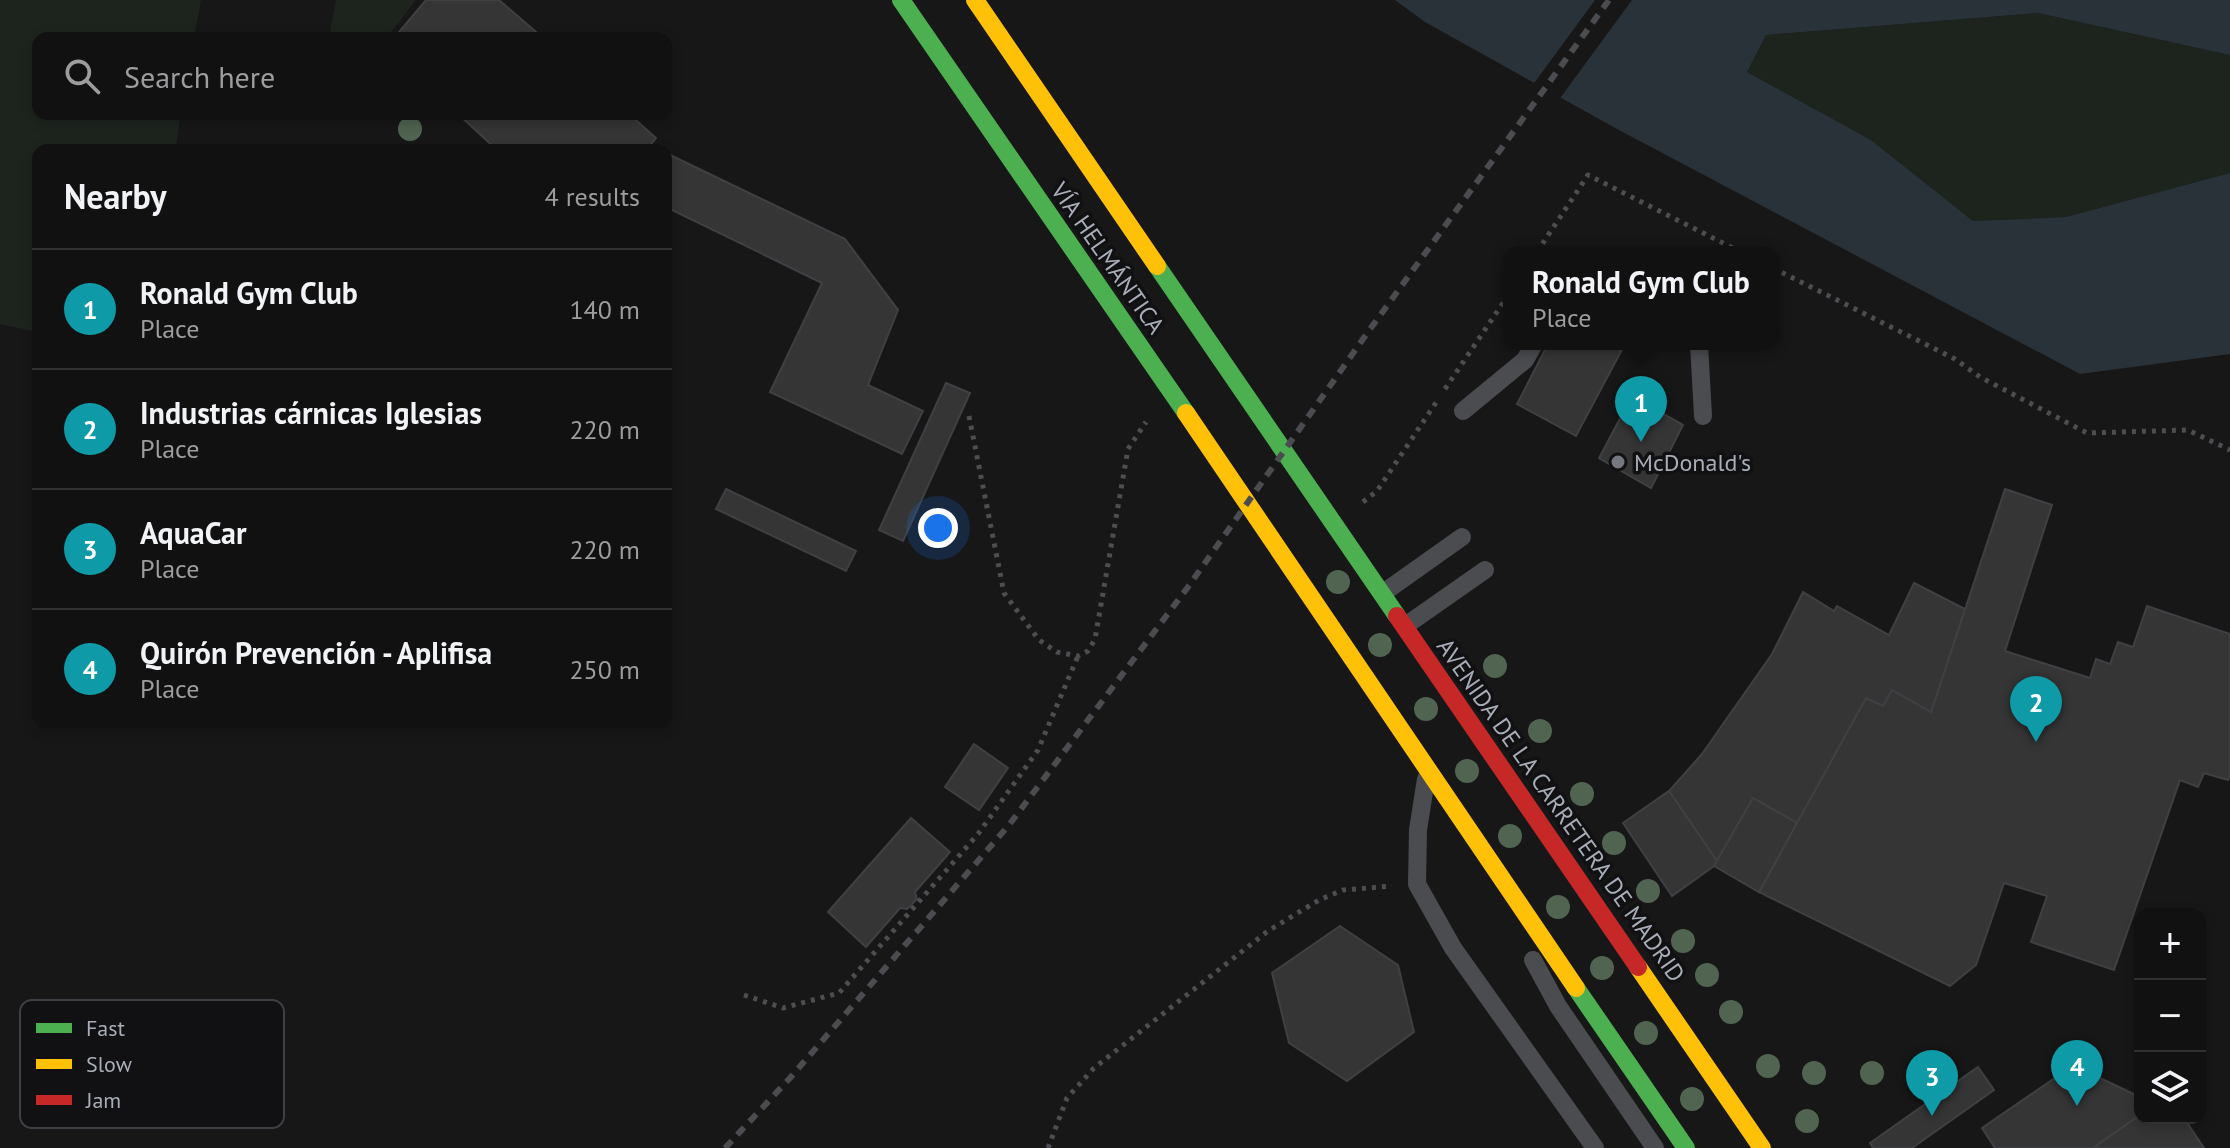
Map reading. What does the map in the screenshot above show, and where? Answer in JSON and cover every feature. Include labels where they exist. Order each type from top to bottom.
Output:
[{"type":"highway","name":"VÍA HELMÁNTICA","points":[[901,0],[1276,544],[1427,772]]},
{"type":"highway","name":"VÍA HELMÁNTICA","points":[[975,0],[1320,500]]},
{"type":"highway","name":"AVENIDA DE LA CARRETERA DE MADRID","points":[[1320,500],[1762,1148]]},
{"type":"highway","points":[[1427,772],[1686,1148]]},
{"type":"lane","points":[[1463,411],[1525,360],[1531,350]]},
{"type":"lane","points":[[1699,350],[1703,416]]},
{"type":"lane","points":[[1383,593],[1462,537]]},
{"type":"lane","points":[[1405,626],[1485,570]]},
{"type":"lane","points":[[1427,772],[1418,830],[1417,884],[1453,948],[1595,1148]]},
{"type":"lane","points":[[1444,796],[1558,1006],[1655,1148]]},
{"type":"path","points":[[1541,246],[1588,175],[1729,246]]},
{"type":"path","points":[[1779,271],[1955,359],[1980,377],[2087,433],[2188,430],[2230,450]]},
{"type":"path","points":[[1336,523],[1377,491],[1503,303]]},
{"type":"path","points":[[969,416],[1004,593],[1039,640],[1057,652],[1078,656],[1088,651],[1095,639],[1128,449],[1168,388]]},
{"type":"path","points":[[744,995],[783,1008],[839,993],[978,834],[1038,750],[1078,656]]},
{"type":"path","points":[[1048,1148],[1067,1098],[1094,1068],[1268,931],[1319,900],[1343,890],[1417,884]]},
{"type":"shaded area","points":[[0,0],[201,0],[195,32],[32,32],[32,120],[180,120],[176,144],[32,144],[32,331],[0,324]]},
{"type":"shaded area","points":[[336,0],[415,0],[392,32],[330,31]]},
{"type":"shaded area","points":[[1395,0],[2230,0],[2230,55],[2038,13],[1766,35],[1747,72],[1871,140],[1973,221],[2066,217],[2230,173],[2230,354],[2080,374],[1617,129],[1425,22]]},
{"type":"shaded area","points":[[2038,13],[2230,55],[2230,173],[2066,217],[1973,221],[1871,140],[1747,72],[1766,35]]},
{"type":"pier","points":[[1595,0],[1632,0],[1558,101],[1532,86]]},
{"type":"building","points":[[426,0],[499,0],[536,32],[399,32]]},
{"type":"building","points":[[464,120],[636,120],[656,138],[651,144],[490,144]]},
{"type":"building","points":[[672,156],[845,239],[898,310],[868,385],[923,411],[902,454],[770,392],[822,283],[672,210]]},
{"type":"building","points":[[1545,350],[1622,350],[1576,436],[1517,404]]},
{"type":"building","points":[[946,383],[970,393],[903,541],[879,530]]},
{"type":"building","points":[[1632,396],[1683,425],[1651,488],[1599,458]]},
{"type":"building","points":[[726,489],[856,551],[846,571],[716,509]]},
{"type":"building","points":[[2005,489],[2052,505],[2005,651],[2090,678],[2096,659],[2110,664],[2118,642],[2133,647],[2147,606],[2230,634],[2228,780],[2204,773],[2198,787],[2180,780],[2114,970],[2031,942],[2047,896],[2004,883],[1976,965],[1950,986],[1759,892],[1866,698],[1883,706],[1892,690],[1931,712]]},
{"type":"building","points":[[1914,583],[1965,609],[1931,712],[1892,690],[1883,706],[1866,698],[1797,823],[1753,798],[1717,861],[1669,791],[1702,754],[1772,654],[1803,592],[1834,611],[1837,606],[1889,635]]},
{"type":"building","points":[[974,744],[1008,768],[979,810],[945,787]]},
{"type":"building","points":[[1669,791],[1717,861],[1672,896],[1623,823]]},
{"type":"building","points":[[1753,798],[1797,823],[1759,892],[1714,866]]},
{"type":"building","points":[[911,818],[950,852],[915,892],[917,899],[907,909],[900,908],[866,947],[828,912]]},
{"type":"building","points":[[1340,926],[1398,965],[1414,1032],[1347,1081],[1289,1043],[1272,973]]},
{"type":"building","points":[[2078,1062],[2085,1071],[2134,1094],[2134,1119],[2093,1148],[1995,1148],[1982,1128]]},
{"type":"building","points":[[1978,1067],[1994,1090],[1912,1148],[1873,1148],[1870,1143]]},
{"type":"building","points":[[2134,1119],[2134,1124],[2188,1124],[2204,1148],[2093,1148]]},
{"type":"railway","points":[[725,1148],[790,1078],[1009,825],[1188,587],[1609,0]]},
{"type":"traffic: fast","points":[[901,0],[1186,413]]},
{"type":"traffic: fast","points":[[1157,266],[1397,616]]},
{"type":"traffic: fast","points":[[1576,988],[1686,1148]]},
{"type":"traffic: slow","points":[[975,0],[1157,266]]},
{"type":"traffic: slow","points":[[1186,413],[1576,988]]},
{"type":"traffic: slow","points":[[1638,967],[1762,1148]]},
{"type":"traffic: jam","points":[[1397,616],[1638,967]]},
{"type":"place","name":"Ronald Gym Club","points":[[1641,442]]},
{"type":"place","name":"McDonald's","points":[[1618,462]]},
{"type":"place","name":"Industrias cárnicas Iglesias","points":[[2036,742]]},
{"type":"place","name":"Quirón Prevención - Aplifisa","points":[[2077,1106]]},
{"type":"place","name":"AquaCar","points":[[1932,1116]]}]
